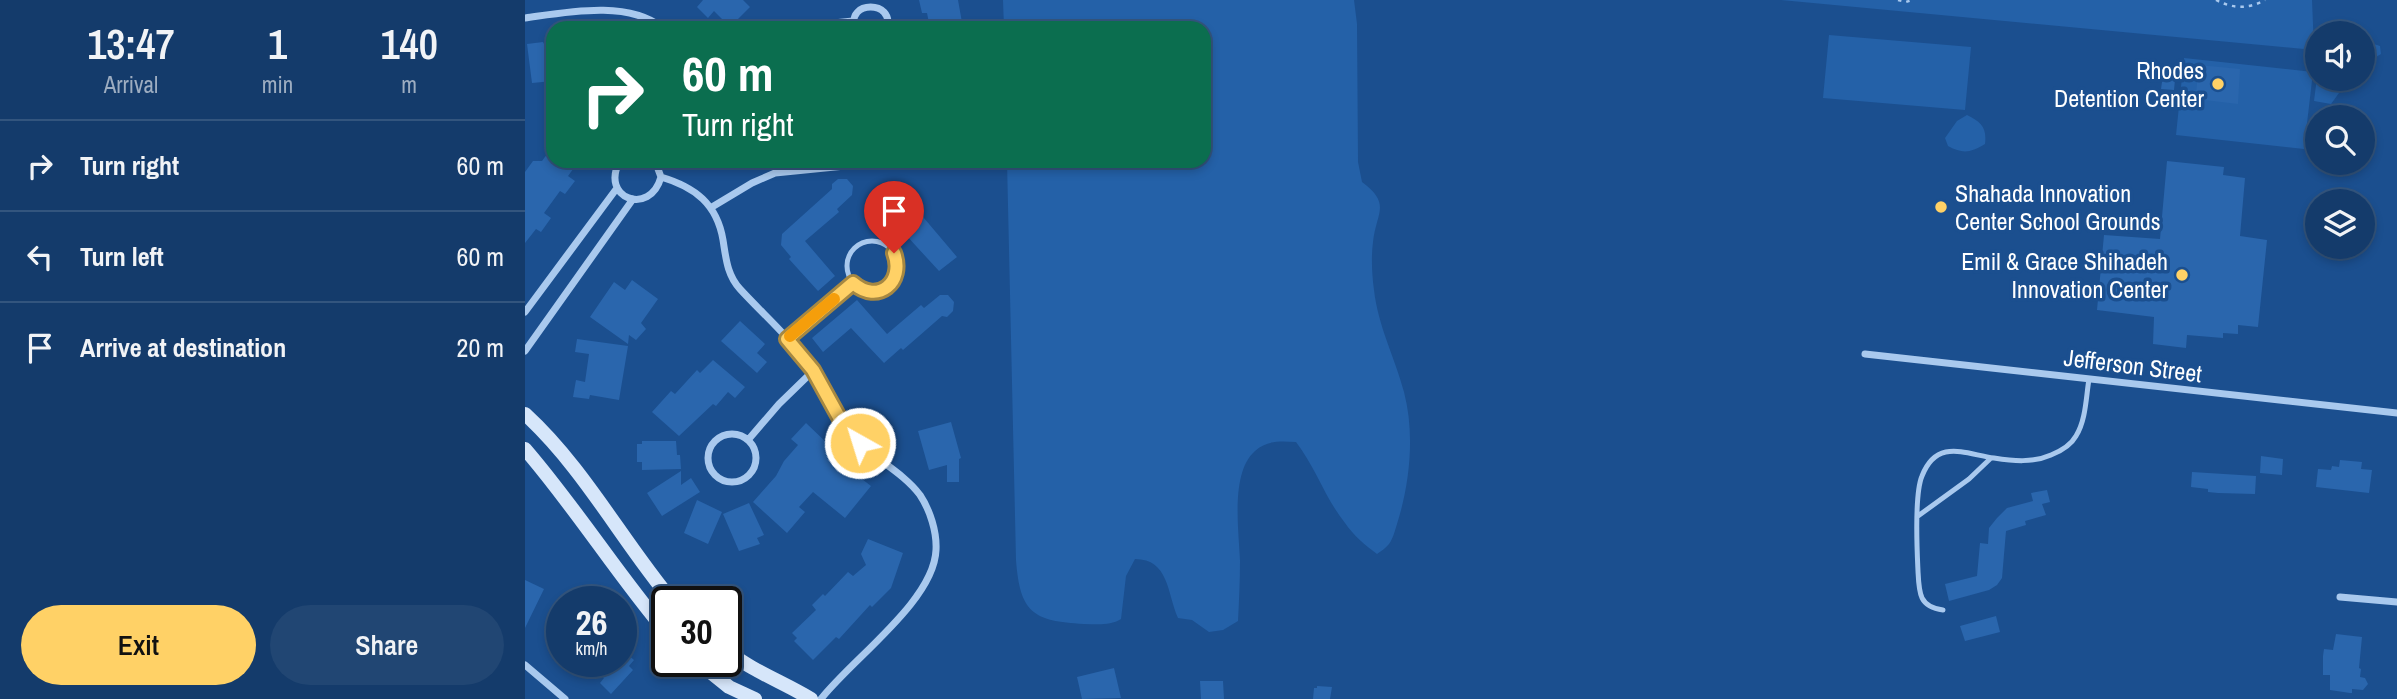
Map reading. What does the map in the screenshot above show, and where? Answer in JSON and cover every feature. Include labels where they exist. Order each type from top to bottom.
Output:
[{"type":"main road","points":[[525,414],[580,476],[660,586]]},
{"type":"main road","points":[[525,449],[651,613]]},
{"type":"main road","points":[[742,662],[811,699]]},
{"type":"main road","points":[[717,677],[729,687],[755,699]]},
{"type":"street","points":[[855,21],[859,7],[872,3],[879,4],[886,10],[888,21]]},
{"type":"street","points":[[525,18],[619,8],[646,16],[653,21]]},
{"type":"street","points":[[617,168],[614,178],[617,188],[625,197],[633,199],[646,198],[653,193],[661,177],[658,168]]},
{"type":"street","points":[[712,207],[752,183],[775,173],[825,168]]},
{"type":"street","points":[[661,177],[692,189],[712,207],[719,222],[730,275],[737,286],[813,370],[853,437],[913,487],[921,497],[936,536],[933,567],[914,600],[838,677],[821,699]]},
{"type":"street","points":[[525,312],[617,188]]},
{"type":"street","points":[[525,351],[633,199]]},
{"type":"street","name":"Jefferson Street","points":[[1865,354],[2397,413]]},
{"type":"street","points":[[748,440],[813,370]]},
{"type":"street","points":[[729,434],[739,434],[748,440],[756,456],[753,469],[748,475],[733,481],[717,476],[709,461],[713,443],[729,434]]},
{"type":"street","points":[[2340,597],[2397,602]]},
{"type":"street","points":[[525,665],[565,699]]},
{"type":"lane","points":[[869,241],[878,242],[894,253],[897,272],[888,286],[880,291],[869,292],[853,283],[848,262],[855,247],[869,241]]},
{"type":"lane","points":[[787,339],[853,283]]},
{"type":"lane","points":[[1943,610],[1932,608],[1922,599],[1917,551],[1919,486],[1922,475],[1933,458],[1954,449],[1991,458],[2040,460],[2071,443],[2081,426],[2089,379]]},
{"type":"lane","points":[[1918,516],[1969,480],[1991,458]]},
{"type":"path","points":[[1898,0],[1912,0]]},
{"type":"path","points":[[2216,0],[2249,7],[2265,0]]},
{"type":"shaded area","points":[[1003,0],[1354,0],[1357,24],[1358,162],[1362,182],[1377,197],[1380,209],[1372,248],[1374,290],[1379,316],[1404,392],[1410,441],[1408,475],[1394,534],[1386,547],[1377,554],[1348,528],[1296,442],[1274,442],[1255,451],[1242,473],[1238,503],[1238,621],[1223,630],[1209,632],[1192,620],[1178,618],[1161,571],[1155,565],[1135,559],[1126,576],[1121,619],[1117,621],[1108,624],[1067,623],[1041,616],[1032,611],[1026,603],[1021,592],[1016,560],[1007,168],[1211,168],[1211,21],[1004,21]]},
{"type":"shaded area","points":[[1781,0],[2312,0],[2313,21],[2305,21],[2305,49]]},
{"type":"shaded area","points":[[1829,35],[1971,47],[1965,110],[1823,98]]},
{"type":"shaded area","points":[[2375,44],[2380,46],[2381,54],[2375,58]]},
{"type":"shaded area","points":[[2184,58],[2305,71],[2305,91],[2311,91],[2309,105],[2305,105],[2304,149],[2176,135]]},
{"type":"shaded area","points":[[2315,91],[2340,91],[2331,104],[2314,101]]},
{"type":"shaded area","points":[[1967,115],[1982,126],[1985,144],[1971,151],[1948,146],[1945,138],[1957,121]]},
{"type":"building","points":[[703,0],[743,0],[750,7],[736,21],[724,21],[714,11],[708,18],[697,7]]},
{"type":"building","points":[[919,0],[958,0],[962,21],[929,21],[927,13],[922,13]]},
{"type":"building","points":[[527,44],[546,44],[546,82],[532,83]]},
{"type":"building","name":"Rhodes Detention Center","points":[[2198,65],[2240,69],[2238,104],[2196,99]]},
{"type":"building","points":[[2164,68],[2176,69],[2174,90],[2161,89]]},
{"type":"building","points":[[546,156],[546,168],[574,168],[568,176],[575,181],[565,194],[560,191],[544,213],[551,218],[541,232],[536,229],[525,243],[525,172],[533,161],[542,161]]},
{"type":"building","name":"Emil & Grace Shihadeh Innovation Center","points":[[2167,161],[2224,167],[2223,175],[2245,178],[2240,236],[2267,240],[2258,327],[2238,325],[2238,334],[2223,333],[2223,338],[2187,335],[2186,348],[2153,344],[2154,317],[2097,310],[2104,235],[2160,239]]},
{"type":"building","points":[[838,179],[847,179],[853,186],[852,195],[837,209],[839,212],[805,241],[835,276],[818,291],[789,259],[791,257],[781,245],[782,234],[832,189],[832,184]]},
{"type":"building","points":[[896,185],[957,257],[939,271],[878,199]]},
{"type":"building","points":[[632,280],[658,299],[641,323],[646,329],[636,340],[629,335],[628,344],[590,317],[614,282],[625,290]]},
{"type":"building","points":[[940,295],[948,295],[954,302],[953,311],[947,317],[942,316],[884,363],[851,328],[823,352],[812,338],[857,300],[887,334],[921,305],[924,308]]},
{"type":"building","points":[[740,321],[765,344],[757,353],[767,362],[757,373],[721,341]]},
{"type":"building","points":[[577,339],[628,346],[619,400],[590,395],[589,399],[573,397],[576,380],[585,382],[589,354],[575,352]]},
{"type":"building","points":[[713,360],[745,387],[735,398],[728,392],[716,406],[713,404],[679,436],[652,412],[671,391],[675,394],[697,370],[700,373]]},
{"type":"building","points":[[951,422],[961,458],[959,482],[947,482],[947,465],[929,470],[918,431]]},
{"type":"building","points":[[806,423],[829,445],[827,448],[871,486],[845,518],[813,492],[799,507],[805,512],[787,533],[753,502],[798,445],[791,439]]},
{"type":"building","points":[[642,441],[676,441],[681,469],[642,470],[642,462],[637,462],[637,444],[642,444]]},
{"type":"building","points":[[2261,456],[2283,459],[2282,475],[2260,473]]},
{"type":"building","points":[[2340,460],[2362,462],[2361,469],[2372,470],[2369,493],[2316,487],[2318,469],[2331,470],[2332,466],[2339,467]]},
{"type":"building","points":[[681,471],[681,485],[691,478],[700,492],[662,516],[647,493]]},
{"type":"building","points":[[2192,472],[2256,476],[2255,494],[2208,492],[2208,489],[2191,487]]},
{"type":"building","points":[[2047,490],[2050,502],[2042,504],[2046,515],[2025,521],[2026,525],[2006,531],[2002,578],[1997,585],[1989,590],[1949,601],[1945,584],[1977,576],[1980,543],[1988,544],[1989,528],[1997,518],[2007,508],[2033,501],[2031,493]]},
{"type":"building","points":[[697,500],[722,512],[708,544],[684,533]]},
{"type":"building","points":[[749,503],[764,535],[757,538],[760,544],[739,551],[723,514]]},
{"type":"building","points":[[868,539],[903,553],[891,588],[872,607],[870,605],[839,639],[836,637],[813,660],[794,641],[797,638],[792,633],[816,610],[812,605],[823,594],[825,596],[848,572],[853,576],[866,565],[861,554]]},
{"type":"building","points":[[525,580],[544,589],[525,628]]},
{"type":"building","points":[[1996,616],[2000,632],[1965,641],[1960,626]]},
{"type":"building","points":[[2336,634],[2362,637],[2360,677],[2365,678],[2368,684],[2363,690],[2352,689],[2350,693],[2330,690],[2330,675],[2323,675],[2323,656],[2324,649],[2333,650]]},
{"type":"building","points":[[1114,668],[1121,698],[1082,699],[1077,677]]},
{"type":"building","points":[[627,677],[611,694],[600,683],[604,678]]},
{"type":"building","points":[[1200,681],[1223,681],[1224,699],[1201,699]]},
{"type":"building","points":[[1332,687],[1330,699],[1313,699],[1314,688]]},
{"type":"slow traffic","points":[[790,336],[834,299]]},
{"type":"place","name":"Rhodes Detention Center","points":[[2218,84]]},
{"type":"place","name":"Shahada Innovation Center School Grounds","points":[[1941,207]]},
{"type":"place","name":"Emil & Grace Shihadeh Innovation Center","points":[[2182,275]]},
{"type":"route","points":[[860,443],[840,419],[813,370],[787,339],[853,283],[869,292],[880,291],[888,286],[895,279],[897,272],[894,253]]}]
